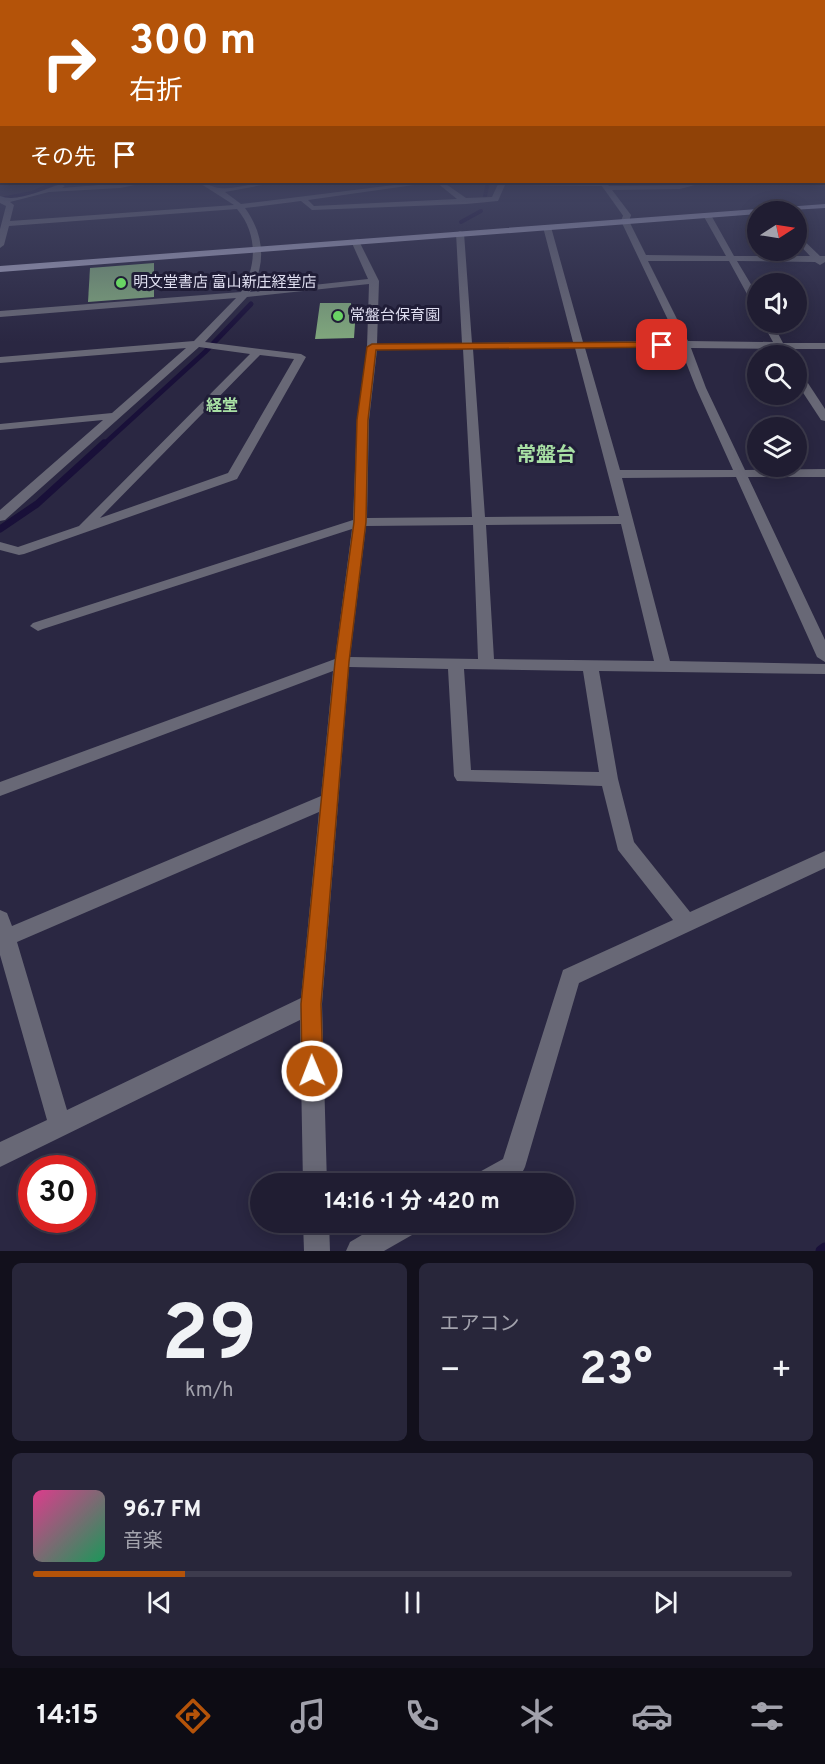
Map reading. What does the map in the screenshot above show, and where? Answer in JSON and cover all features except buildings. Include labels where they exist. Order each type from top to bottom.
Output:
[{"type":"main road","points":[[0,269],[257,246],[542,224]]},
{"type":"main road","points":[[0,262],[355,241],[570,224]]},
{"type":"street","points":[[0,245],[5,224]]},
{"type":"street","points":[[0,518],[222,321],[244,295],[257,273],[257,246],[251,224]]},
{"type":"street","points":[[629,224],[685,346],[701,388],[825,657]]},
{"type":"street","points":[[712,224],[747,286]]},
{"type":"street","points":[[547,227],[627,520],[663,666]]},
{"type":"street","points":[[460,233],[486,664]]},
{"type":"street","points":[[315,1173],[311,1004],[342,662],[360,522],[363,420],[372,347],[375,280],[355,241]]},
{"type":"street","points":[[807,246],[821,259],[825,268]]},
{"type":"street","points":[[644,258],[821,259]]},
{"type":"street","points":[[0,314],[244,295],[375,280]]},
{"type":"street","points":[[0,360],[197,344],[301,357],[233,476],[19,551],[0,546]]},
{"type":"street","points":[[372,347],[747,346]]},
{"type":"street","points":[[807,346],[825,346]]},
{"type":"street","points":[[81,529],[258,351]]},
{"type":"street","points":[[807,390],[825,418]]},
{"type":"street","points":[[0,427],[113,416]]},
{"type":"street","points":[[614,474],[825,473]]},
{"type":"street","points":[[38,626],[360,522],[627,520]]},
{"type":"street","points":[[0,789],[342,662],[825,669]]},
{"type":"street","points":[[456,664],[463,776],[609,779]]},
{"type":"street","points":[[590,666],[609,779],[625,845],[686,922]]},
{"type":"street","points":[[60,1126],[2,932],[328,801]]},
{"type":"street","points":[[502,1173],[513,1167],[570,977],[825,859]]},
{"type":"street","points":[[0,1155],[311,1004]]},
{"type":"street","points":[[316,1233],[317,1251]]},
{"type":"street","points":[[359,1251],[391,1233]]},
{"type":"waterway","points":[[103,445],[205,352],[251,304]]},
{"type":"waterway","points":[[0,529],[37,504],[104,443]]},
{"type":"waterway","points":[[821,1251],[825,1248]]},
{"type":"place","name":"明文堂書店 富山新庄経堂店","points":[[121,283]]},
{"type":"place","name":"常盤台保育園","points":[[338,316]]},
{"type":"district","name":"経堂","points":[[222,407]]},
{"type":"district","name":"常盤台","points":[[546,456]]},
{"type":"route","points":[[312,1071],[311,1004],[342,662],[360,522],[363,420],[372,347],[662,345]]}]
